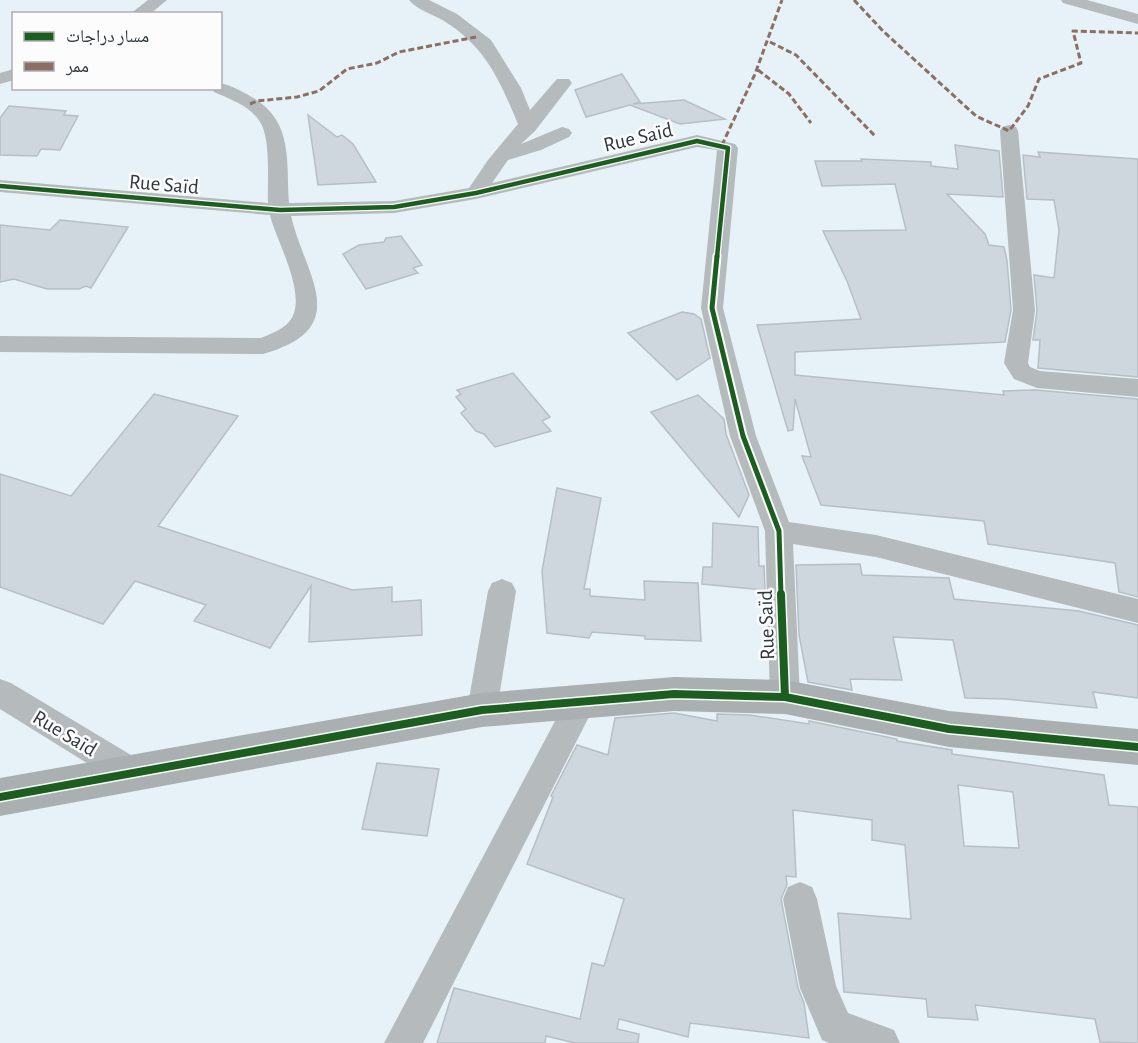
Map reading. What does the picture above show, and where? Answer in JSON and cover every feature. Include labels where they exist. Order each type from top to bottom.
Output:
[{"type":"street","points":[[141,12],[159,0]]},
{"type":"street","points":[[417,0],[451,18],[485,44],[512,88],[528,127]]},
{"type":"street","points":[[1069,0],[1138,19]]},
{"type":"street","points":[[476,193],[491,167],[528,127],[563,83]]},
{"type":"street","points":[[0,344],[263,346],[291,333],[303,320],[307,295],[280,210],[275,140],[267,117],[238,96],[222,89]]},
{"type":"street","points":[[1010,132],[1024,310],[1016,363],[1022,373],[1037,379],[1138,388]]},
{"type":"street","points":[[500,156],[534,146],[562,133]]},
{"type":"street","name":"Rue Saïd","points":[[0,186],[280,210],[394,207],[476,193],[697,141],[728,148],[712,308],[743,436],[779,531],[785,697]]},
{"type":"street","points":[[779,531],[876,546],[1138,611]]},
{"type":"street","points":[[482,710],[502,591]]},
{"type":"street","name":"Rue Saïd","points":[[0,693],[130,772]]},
{"type":"street","points":[[0,797],[482,710],[674,694],[785,697],[949,729],[1138,747]]},
{"type":"street","points":[[403,1043],[582,701]]},
{"type":"street","points":[[801,899],[818,988],[835,1027],[881,1043]]},
{"type":"building","points":[[622,74],[640,102],[633,104],[684,100],[725,119],[680,124],[630,105],[586,117],[575,90]]},
{"type":"building","points":[[9,106],[66,111],[64,115],[78,116],[60,150],[41,149],[37,156],[0,155],[0,118]]},
{"type":"building","points":[[308,115],[337,137],[342,135],[353,144],[376,182],[318,185]]},
{"type":"building","points":[[955,145],[999,151],[1003,197],[947,194],[985,234],[989,245],[1004,247],[1011,310],[1005,342],[795,352],[795,375],[1004,395],[1003,391],[1036,390],[1138,399],[1138,597],[1119,592],[1115,563],[988,544],[984,521],[821,505],[802,456],[811,457],[795,399],[793,430],[788,431],[757,325],[861,319],[847,281],[823,231],[906,230],[895,184],[822,186],[815,161],[862,161],[861,159],[931,162],[931,166],[958,169]]},
{"type":"building","points":[[1038,152],[1138,159],[1138,377],[1038,368],[1040,340],[1033,340],[1037,310],[1034,275],[1054,278],[1059,230],[1054,200],[1027,199],[1023,155],[1040,157]]},
{"type":"building","points":[[60,220],[128,227],[91,288],[86,286],[79,289],[47,289],[14,279],[0,282],[0,225],[50,230]]},
{"type":"building","points":[[401,236],[422,265],[413,268],[418,273],[366,289],[343,254],[359,245],[384,242],[386,238]]},
{"type":"building","points":[[682,312],[694,314],[701,319],[710,358],[677,380],[628,333]]},
{"type":"building","points":[[513,373],[550,417],[542,421],[551,431],[495,447],[484,434],[476,431],[461,413],[466,409],[456,397],[461,394],[457,390]]},
{"type":"building","points":[[154,394],[238,416],[158,526],[352,590],[392,587],[392,602],[421,600],[422,635],[309,642],[311,586],[270,648],[194,621],[206,605],[135,581],[103,624],[0,587],[0,474],[71,496]]},
{"type":"building","points":[[698,395],[724,419],[726,434],[749,495],[739,517],[651,412]]},
{"type":"building","points":[[557,488],[601,498],[584,589],[590,589],[590,596],[645,600],[644,581],[698,583],[701,641],[645,639],[645,636],[592,632],[589,638],[547,633],[542,571]]},
{"type":"building","points":[[713,523],[758,527],[759,566],[764,566],[765,590],[702,584],[703,567],[712,567]]},
{"type":"building","points":[[860,564],[862,575],[949,578],[954,599],[1079,611],[1138,625],[1138,698],[1093,692],[1097,708],[1006,699],[965,698],[953,640],[893,637],[902,680],[850,679],[852,690],[808,682],[799,635],[796,565]]},
{"type":"building","points":[[674,713],[717,721],[717,714],[750,715],[809,724],[809,721],[897,739],[897,741],[952,750],[952,754],[1104,775],[1109,805],[1138,807],[1138,1043],[1100,1042],[1095,1019],[975,1005],[978,1020],[928,1017],[926,999],[844,992],[838,913],[911,919],[905,845],[872,840],[872,820],[793,810],[796,877],[786,876],[787,885],[781,899],[798,988],[804,1003],[809,1038],[690,1023],[688,1037],[619,1019],[617,1029],[639,1034],[638,1043],[575,1043],[546,1036],[545,1043],[437,1043],[454,988],[580,1019],[592,963],[604,966],[624,899],[527,864],[553,797],[551,796],[577,745],[608,755],[615,718]],"holes":[[[958,785],[1013,792],[1019,848],[964,846]]]},
{"type":"building","points":[[377,763],[439,769],[427,836],[362,829]]},
{"type":"marked path","points":[[722,145],[755,74],[782,0]]},
{"type":"marked path","points":[[854,0],[883,31],[976,116],[1009,131],[1028,106],[1039,79],[1081,63],[1073,31],[1138,33]]},
{"type":"marked path","points":[[250,104],[257,101],[297,97],[319,91],[347,69],[377,63],[399,52],[476,37]]},
{"type":"marked path","points":[[770,42],[796,55],[876,137]]},
{"type":"marked path","points":[[758,70],[789,94],[811,123]]},
{"type":"cycle path","points":[[0,186],[280,210],[394,207],[476,193],[697,141],[728,148],[712,308],[743,436],[779,531],[785,697]]},
{"type":"cycle path","points":[[0,797],[482,710],[674,694],[785,697],[949,729],[1138,747]]}]
